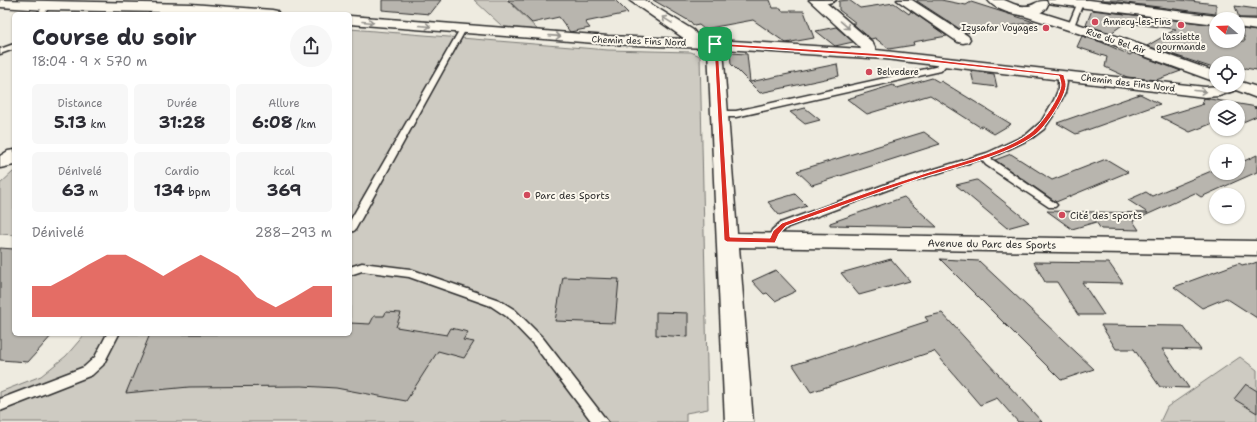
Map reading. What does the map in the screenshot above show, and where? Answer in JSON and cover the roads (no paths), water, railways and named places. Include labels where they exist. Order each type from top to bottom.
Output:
[{"type":"main road","points":[[993,0],[1006,7],[1020,10],[1032,10],[1053,3],[1209,19]]},
{"type":"main road","points":[[1245,24],[1257,25]]},
{"type":"street","points":[[0,4],[43,10],[64,6],[78,0]]},
{"type":"street","points":[[635,0],[688,33],[696,44]]},
{"type":"street","points":[[903,0],[964,39]]},
{"type":"street","points":[[816,1],[867,45],[870,54]]},
{"type":"street","name":"Rue du Bel Air","points":[[1053,3],[1065,24]]},
{"type":"street","points":[[64,6],[209,12]]},
{"type":"street","name":"Rue du Bel Air","points":[[1020,10],[1065,24],[1209,75]]},
{"type":"street","name":"Chemin des Fins Nord","points":[[352,20],[608,40],[715,44],[870,54],[1209,92]]},
{"type":"street","points":[[715,44],[739,422]]},
{"type":"street","points":[[1245,88],[1257,93]]},
{"type":"street","name":"Avenue du Parc des Sports","points":[[727,240],[1257,248]]},
{"type":"lane","points":[[816,1],[833,0]]},
{"type":"lane","points":[[1053,3],[1065,24]]},
{"type":"lane","points":[[352,226],[463,29]]},
{"type":"lane","points":[[0,52],[12,47]]},
{"type":"lane","points":[[720,114],[736,114],[935,70],[940,68],[940,61]]},
{"type":"lane","points":[[772,241],[776,232],[784,225],[892,185],[1017,144],[1039,129],[1048,118],[1061,95],[1064,82],[1061,75]]},
{"type":"lane","points":[[986,155],[985,158],[989,163],[1052,205]]},
{"type":"lane","points":[[352,270],[362,268],[410,272],[495,303],[504,308],[526,328],[601,422]]},
{"type":"lane","points":[[0,406],[88,371],[99,361],[112,336]]},
{"type":"place","name":"Annecy-les-Fins","points":[[1095,22]]},
{"type":"place","name":"l'assiette gourmande","points":[[1181,25]]},
{"type":"place","name":"Izysafar Voyages","points":[[1046,28]]},
{"type":"place","name":"Belvedere","points":[[869,72]]},
{"type":"place","name":"Parc des Sports","points":[[527,195]]},
{"type":"place","name":"Cité des sports","points":[[1062,215]]}]
